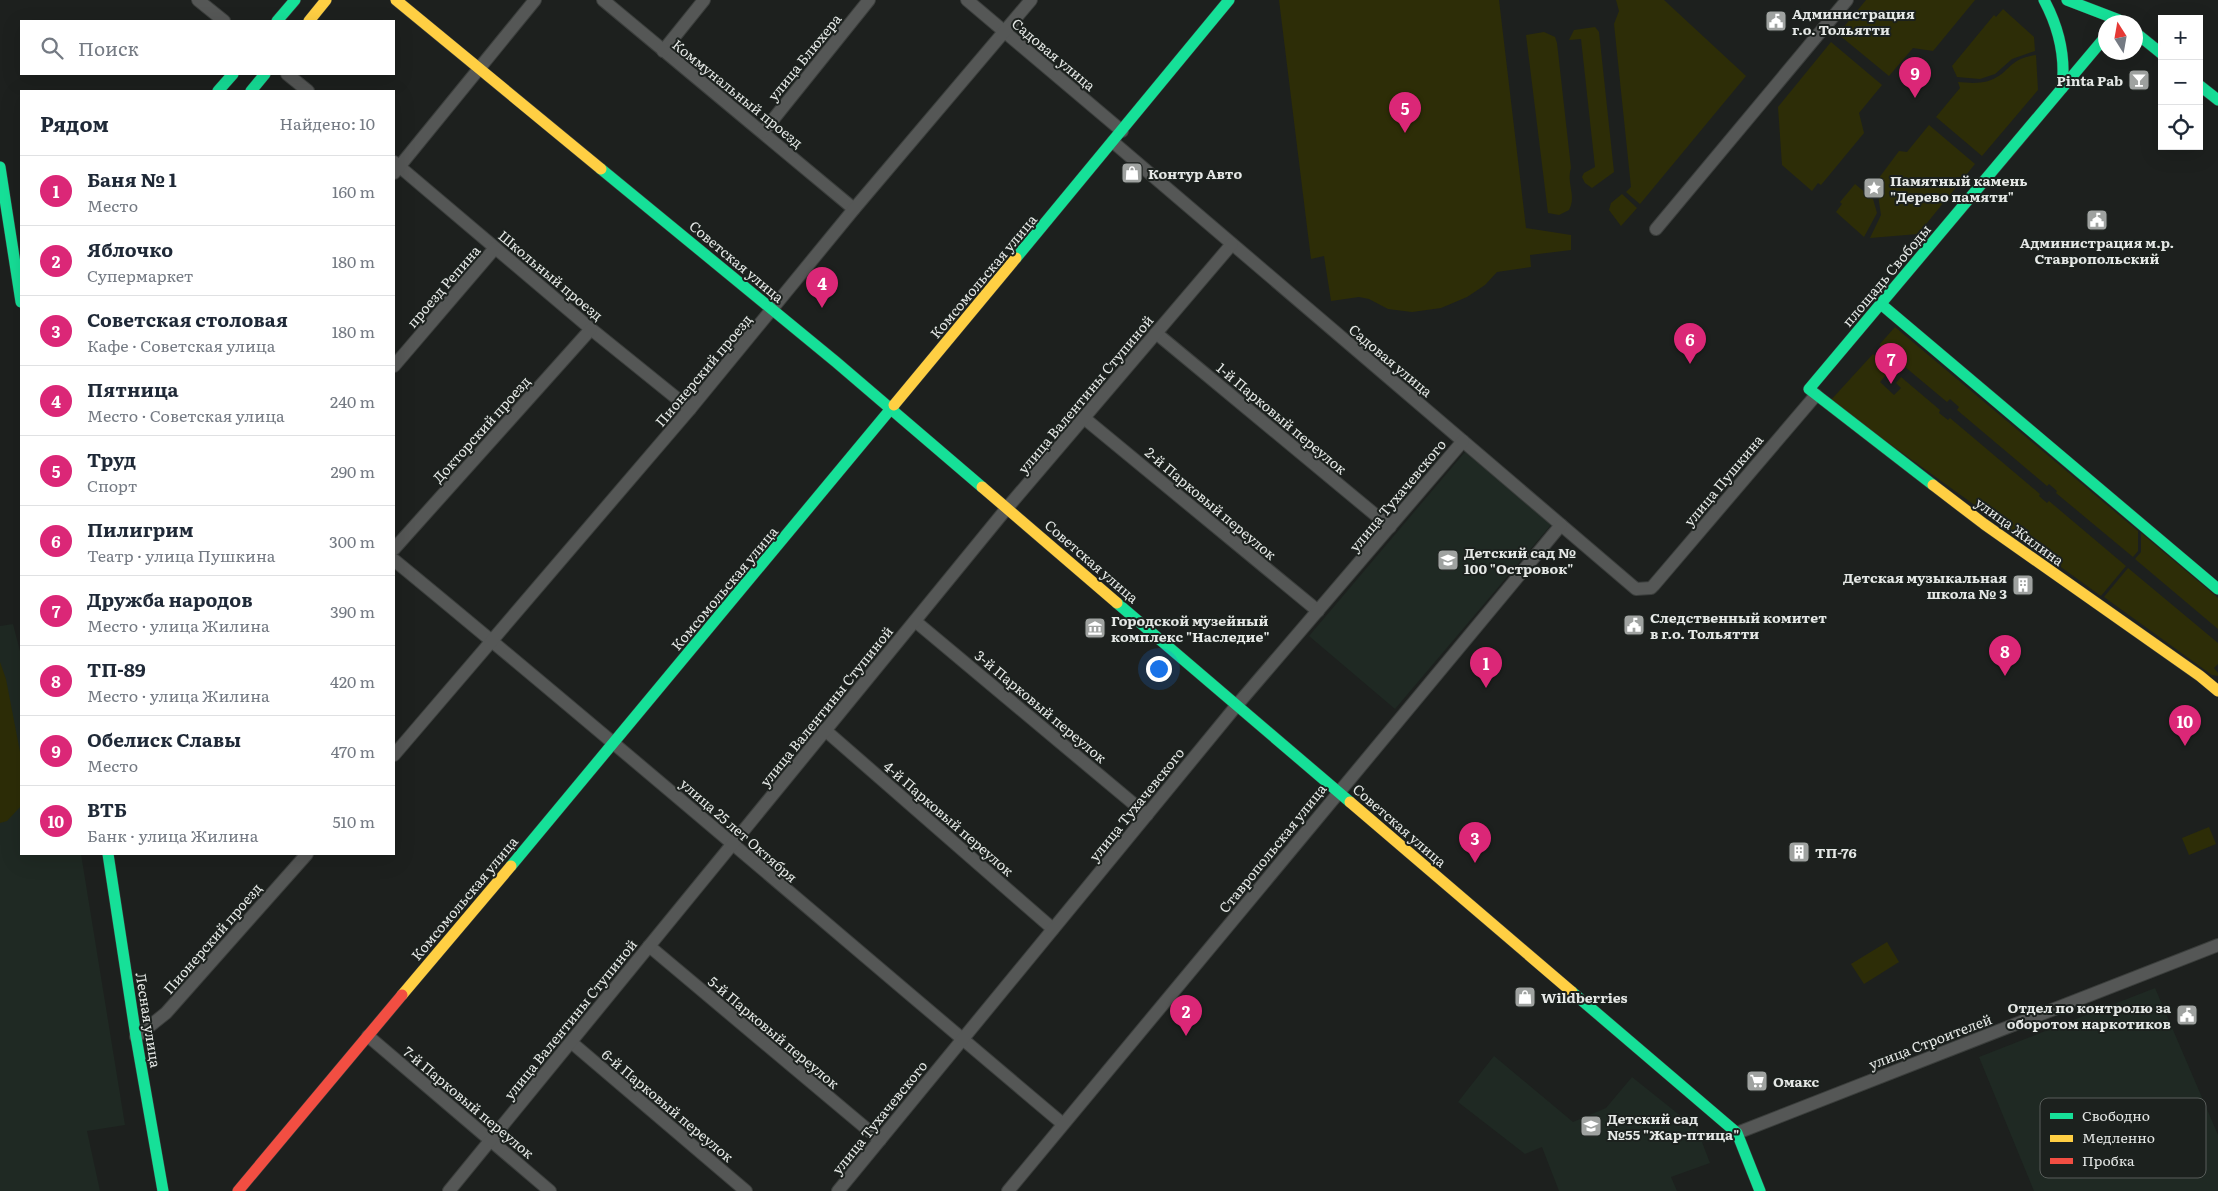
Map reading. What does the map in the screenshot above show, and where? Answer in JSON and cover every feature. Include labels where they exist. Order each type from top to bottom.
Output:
[{"type":"main road","points":[[278,20],[295,0]]},
{"type":"main road","points":[[310,20],[326,0]]},
{"type":"main road","name":"Советская улица","points":[[396,0],[892,410],[1737,1132],[1760,1191]]},
{"type":"main road","name":"Комсомольская улица","points":[[238,1191],[892,410],[1229,0]]},
{"type":"main road","points":[[2044,0],[2058,31],[2064,71],[2062,88]]},
{"type":"main road","points":[[2067,0],[2103,15]]},
{"type":"main road","points":[[2099,0],[2113,15]]},
{"type":"main road","points":[[2143,38],[2158,51]]},
{"type":"main road","name":"площадь Свободы","points":[[1812,392],[2098,45]]},
{"type":"main road","points":[[219,90],[232,75]]},
{"type":"main road","points":[[252,90],[264,75]]},
{"type":"main road","points":[[2203,88],[2218,100]]},
{"type":"main road","points":[[0,167],[20,294]]},
{"type":"main road","points":[[1882,305],[2218,589]]},
{"type":"main road","name":"улица Жилина","points":[[1812,392],[1984,524],[2200,676],[2218,691]]},
{"type":"main road","name":"Лесная улица","points":[[111,856],[136,1037],[163,1191]]},
{"type":"street","points":[[198,0],[223,20]]},
{"type":"street","points":[[396,167],[535,0]]},
{"type":"street","name":"Коммунальный проезд","points":[[603,0],[854,208]]},
{"type":"street","points":[[663,51],[704,0]]},
{"type":"street","name":"улица Блюхера","points":[[763,132],[869,0]]},
{"type":"street","name":"Садовая улица","points":[[967,0],[1122,131]]},
{"type":"street","name":"Пионерский проезд","points":[[395,754],[493,642],[690,409],[854,208],[1006,32],[1031,0]]},
{"type":"street","points":[[1656,229],[1847,0]]},
{"type":"street","points":[[288,75],[307,90]]},
{"type":"street","name":"Садовая улица","points":[[1112,142],[1636,588],[1651,588],[1654,585]]},
{"type":"street","name":"Школьный проезд","points":[[396,167],[690,409]]},
{"type":"street","name":"улица Валентины Ступиной","points":[[449,1191],[1007,508],[1232,244]]},
{"type":"street","name":"проезд Репина","points":[[395,365],[495,248]]},
{"type":"street","name":"Докторский проезд","points":[[395,548],[591,329]]},
{"type":"street","name":"1-й Парковый переулок","points":[[1156,333],[1390,527]]},
{"type":"street","name":"улица Пушкина","points":[[1654,585],[1812,392]]},
{"type":"street","name":"2-й Парковый переулок","points":[[1084,418],[1318,611]]},
{"type":"street","name":"улица Тухачевского","points":[[838,1191],[1237,705],[1463,441]]},
{"type":"street","name":"Ставропольская улица","points":[[1008,1191],[1338,791],[1562,525]]},
{"type":"street","name":"улица 25 лет Октября","points":[[395,561],[615,742],[732,845],[1063,1124]]},
{"type":"street","name":"3-й Парковый переулок","points":[[916,621],[1147,815]]},
{"type":"street","name":"4-й Парковый переулок","points":[[825,730],[1053,929]]},
{"type":"street","name":"Пионерский проезд","points":[[136,1037],[166,1013],[306,855]]},
{"type":"street","name":"улица Строителей","points":[[1737,1132],[2218,945]]},
{"type":"street","name":"5-й Парковый переулок","points":[[649,946],[880,1140]]},
{"type":"street","name":"7-й Парковый переулок","points":[[368,1036],[550,1191]]},
{"type":"street","name":"6-й Парковый переулок","points":[[571,1042],[746,1191]]},
{"type":"shaded area","points":[[1279,0],[1499,0],[1526,228],[1571,235],[1571,250],[1530,255],[1531,267],[1497,272],[1485,285],[1467,297],[1441,308],[1412,312],[1388,309],[1369,299],[1359,297],[1331,301],[1324,256],[1311,259]]},
{"type":"shaded area","points":[[1616,0],[1664,0],[1746,76],[1640,204],[1626,192],[1631,187],[1614,24],[1619,11]]},
{"type":"shaded area","points":[[1866,0],[1975,0],[1933,51],[1913,48],[1889,76],[1838,34]]},
{"type":"shaded area","points":[[2003,9],[2034,37],[2035,51],[2012,59],[1995,74],[1980,79],[1957,77],[1952,66],[1994,15],[1996,17]]},
{"type":"shaded area","points":[[1595,27],[1599,32],[1614,172],[1592,188],[1585,183],[1582,177],[1584,173],[1595,167],[1581,39],[1569,40],[1574,30]]},
{"type":"shaded area","points":[[1544,32],[1555,37],[1557,43],[1571,168],[1571,205],[1569,210],[1559,215],[1548,213],[1526,35]]},
{"type":"shaded area","points":[[1831,42],[1882,85],[1859,113],[1864,133],[1821,185],[1818,183],[1812,191],[1782,165],[1778,107]]},
{"type":"shaded area","points":[[2036,55],[2038,90],[1982,156],[1936,117],[1960,88],[1958,82],[1979,83],[1991,80],[1998,77],[2020,59]]},
{"type":"shaded area","points":[[1929,125],[1975,164],[1918,234],[1870,238],[1881,215],[1876,182],[1899,151],[1907,152]]},
{"type":"shaded area","points":[[1855,184],[1873,199],[1877,213],[1864,237],[1836,212],[1842,204],[1840,202]]},
{"type":"shaded area","points":[[1622,194],[1637,208],[1621,226],[1609,210],[1611,203]]},
{"type":"shaded area","points":[[1895,327],[2138,531],[2138,551],[2133,557],[2056,493],[2057,491],[2049,484],[2047,486],[1957,410],[1959,407],[1950,399],[1947,402],[1880,346]]},
{"type":"shaded area","points":[[1873,354],[1896,373],[1891,379],[1886,375],[1880,382],[1894,395],[1901,388],[1896,383],[1901,377],[1940,410],[1939,413],[1948,420],[1950,418],[2040,494],[2039,496],[2047,503],[2049,501],[2126,566],[2101,596],[1830,401]]},
{"type":"shaded area","name":"Детский сад № 100 \"Островок\"","points":[[1465,452],[1551,525],[1395,709],[1309,636]]},
{"type":"shaded area","points":[[2141,533],[2218,598],[2218,629],[2135,559],[2141,552]]},
{"type":"shaded area","points":[[2128,568],[2218,643],[2218,664],[2214,668],[2218,676],[2212,675],[2104,597]]},
{"type":"shaded area","points":[[13,624],[20,651],[20,855],[81,855],[125,1125],[87,1131],[100,1191],[0,1191],[0,626]]},
{"type":"shaded area","points":[[0,662],[6,679],[20,752],[20,807],[7,821],[0,823]]},
{"type":"shaded area","points":[[2209,827],[2216,844],[2189,855],[2182,838]]},
{"type":"shaded area","points":[[1887,942],[1899,962],[1864,984],[1851,964]]},
{"type":"shaded area","points":[[2155,988],[2202,1098],[2040,1098],[2040,1178],[2206,1178],[2206,1107],[2218,1135],[2218,1191],[2034,1191],[1979,1057]]},
{"type":"shaded area","name":"Детский сад №55 \"Жар-птица\"","points":[[1494,1056],[1573,1122],[1606,1108],[1632,1077],[1697,1129],[1710,1163],[1671,1177],[1677,1191],[1559,1191],[1542,1147],[1525,1154],[1458,1102]]},
{"type":"traffic: fast","points":[[278,20],[295,0]]},
{"type":"traffic: fast","points":[[1016,258],[1229,0]]},
{"type":"traffic: fast","points":[[2044,0],[2054,21],[2060,42],[2063,65],[2062,88]]},
{"type":"traffic: fast","points":[[2067,0],[2106,15]]},
{"type":"traffic: fast","points":[[2143,39],[2158,51]]},
{"type":"traffic: fast","points":[[1933,485],[1809,389],[2098,46]]},
{"type":"traffic: fast","points":[[219,90],[232,75]]},
{"type":"traffic: fast","points":[[252,90],[264,75]]},
{"type":"traffic: fast","points":[[2203,88],[2218,100]]},
{"type":"traffic: fast","points":[[0,167],[20,296]]},
{"type":"traffic: fast","points":[[601,169],[836,362],[982,487]]},
{"type":"traffic: fast","points":[[1882,305],[2218,589]]},
{"type":"traffic: fast","points":[[511,866],[894,405]]},
{"type":"traffic: fast","points":[[1117,603],[1350,802]]},
{"type":"traffic: fast","points":[[108,855],[136,1037],[163,1191]]},
{"type":"traffic: fast","points":[[1572,992],[1737,1133],[1760,1191]]},
{"type":"traffic: slow","points":[[310,20],[326,0]]},
{"type":"traffic: slow","points":[[396,0],[601,169]]},
{"type":"traffic: slow","points":[[894,405],[1016,258]]},
{"type":"traffic: slow","points":[[1933,485],[1984,524],[2200,676],[2218,691]]},
{"type":"traffic: slow","points":[[982,487],[1117,603]]},
{"type":"traffic: slow","points":[[1350,802],[1572,992]]},
{"type":"traffic: slow","points":[[402,995],[511,866]]},
{"type":"traffic: jam","points":[[238,1191],[402,995]]},
{"type":"place","name":"Администрация г.о. Тольятти","points":[[1776,21]]},
{"type":"place","name":"Pinta Pab","points":[[2139,80]]},
{"type":"place","name":"Обелиск Славы","points":[[1915,98]]},
{"type":"place","name":"Труд","points":[[1405,133]]},
{"type":"place","name":"Контур Авто","points":[[1132,173]]},
{"type":"place","name":"Памятный камень \"Дерево памяти\"","points":[[1874,188]]},
{"type":"place","name":"Администрация м.р. Ставропольский","points":[[2097,220]]},
{"type":"place","name":"Пятница","points":[[822,308]]},
{"type":"place","name":"Пилигрим","points":[[1690,364]]},
{"type":"place","name":"Дружба народов","points":[[1891,384]]},
{"type":"place","name":"Детский сад № 100 \"Островок\"","points":[[1448,560]]},
{"type":"place","name":"Детская музыкальная школа № 3","points":[[2023,585]]},
{"type":"place","name":"Следственный комитет в г.о. Тольятти","points":[[1634,625]]},
{"type":"place","name":"Городской музейный комплекс \"Наследие\"","points":[[1095,628]]},
{"type":"place","name":"ТП-89","points":[[2005,676]]},
{"type":"place","name":"Баня № 1","points":[[1486,688]]},
{"type":"place","name":"ВТБ","points":[[2185,746]]},
{"type":"place","name":"ТП-76","points":[[1799,852]]},
{"type":"place","name":"Советская столовая","points":[[1475,863]]},
{"type":"place","name":"Wildberries","points":[[1525,997]]},
{"type":"place","name":"Отдел по контролю за оборотом наркотиков","points":[[2187,1015]]},
{"type":"place","name":"Яблочко","points":[[1186,1036]]},
{"type":"place","name":"Омакс","points":[[1757,1081]]},
{"type":"place","name":"Детский сад №55 \"Жар-птица\"","points":[[1591,1126]]}]
